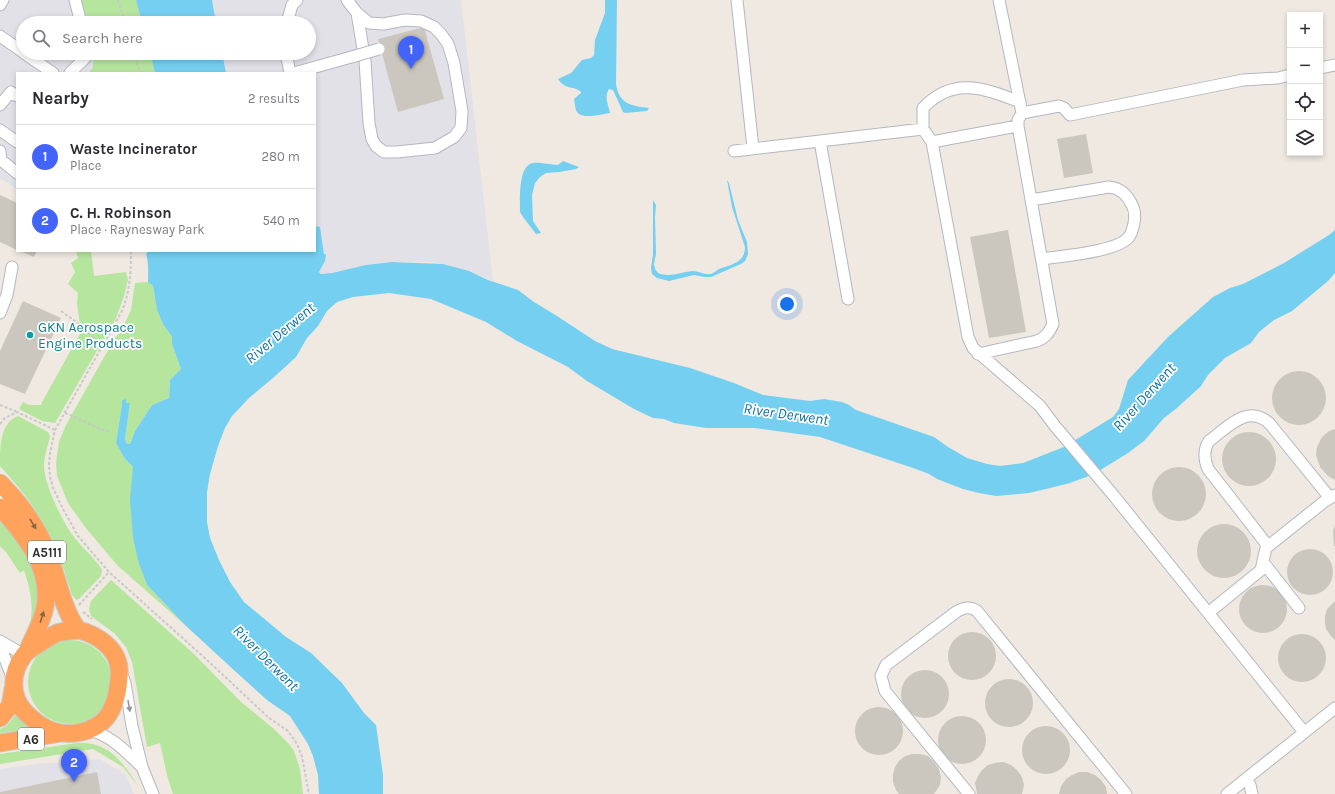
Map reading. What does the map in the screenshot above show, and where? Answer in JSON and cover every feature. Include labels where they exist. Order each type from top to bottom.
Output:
[{"type":"highway","name":"A5111","points":[[0,483],[13,496],[41,538],[50,558],[67,612],[78,630]]},
{"type":"highway","name":"A5111","points":[[0,507],[16,526],[35,555],[43,575],[45,585],[45,606],[41,620],[25,654]]},
{"type":"highway","points":[[0,718],[10,706],[13,684],[17,666],[25,654],[44,640],[57,633],[78,630],[91,634],[111,649],[120,669],[117,690],[111,711],[106,719],[89,730],[72,733],[61,733],[47,729],[31,718],[19,704],[13,684]]},
{"type":"highway","name":"A6","points":[[0,743],[61,733]]},
{"type":"street","points":[[0,5],[3,0]]},
{"type":"street","points":[[75,0],[79,16]]},
{"type":"street","points":[[289,16],[292,5],[298,0]]},
{"type":"street","points":[[347,0],[357,13],[369,23],[383,24],[405,20],[421,21],[434,27],[441,34],[448,44],[454,63],[462,111],[461,128],[454,137],[435,148],[384,152],[376,146],[372,140],[369,123],[365,61],[357,13]]},
{"type":"street","points":[[737,0],[753,148]]},
{"type":"street","points":[[978,354],[1036,342],[1043,339],[1049,333],[1053,324],[1053,317],[1018,126],[1021,107],[999,0]]},
{"type":"street","points":[[0,36],[16,47]]},
{"type":"street","points":[[298,72],[379,49]]},
{"type":"street","points":[[34,60],[52,72]]},
{"type":"street","points":[[71,72],[83,60]]},
{"type":"street","points":[[287,60],[290,72]]},
{"type":"street","points":[[1323,67],[1335,65]]},
{"type":"street","points":[[1287,76],[1278,78],[1243,80],[1070,115],[1064,108],[1059,106],[1021,107],[988,90],[983,89],[971,88],[943,92],[932,98],[923,108],[923,129],[932,142],[968,337],[973,348],[978,354],[1040,406],[1304,732]]},
{"type":"street","points":[[0,105],[11,92],[16,95]]},
{"type":"street","points":[[932,142],[1018,126]]},
{"type":"street","points":[[734,151],[923,129]]},
{"type":"street","points":[[0,130],[16,141]]},
{"type":"street","points":[[820,141],[848,298]]},
{"type":"street","points":[[0,151],[1,160],[16,172]]},
{"type":"street","points":[[1031,200],[1109,187],[1117,188],[1130,200],[1135,218],[1133,229],[1128,238],[1121,243],[1106,249],[1042,259]]},
{"type":"street","points":[[0,314],[3,293],[12,267]]},
{"type":"street","points":[[1208,613],[1261,570],[1266,548],[1268,546],[1333,497],[1270,424],[1259,415],[1253,414],[1241,417],[1210,441],[1206,447],[1205,460],[1208,469],[1268,546]]},
{"type":"street","points":[[0,496],[10,506],[16,526]]},
{"type":"street","points":[[1263,562],[1299,608]]},
{"type":"street","points":[[969,794],[885,692],[881,676],[886,665],[956,612],[966,608],[972,608],[977,611],[1126,794]]},
{"type":"street","points":[[0,641],[25,654]]},
{"type":"street","points":[[0,646],[13,684]]},
{"type":"street","points":[[120,669],[125,684],[132,726],[142,767],[153,794]]},
{"type":"street","points":[[1227,794],[1335,708]]},
{"type":"street","points":[[89,730],[97,732],[112,740],[142,767]]},
{"type":"street","points":[[1246,779],[1250,785],[1252,794]]},
{"type":"path","points":[[118,0],[123,16]]},
{"type":"path","points":[[135,60],[140,72]]},
{"type":"path","points":[[131,252],[130,280],[126,301],[115,324],[55,430],[49,465],[53,488],[78,536],[109,572],[269,718],[288,731],[297,744],[302,757],[309,794]]},
{"type":"path","points":[[61,311],[83,327],[101,347]]},
{"type":"path","points":[[0,404],[55,430]]},
{"type":"path","points":[[0,424],[6,418],[17,412]]},
{"type":"path","points":[[65,413],[109,432]]},
{"type":"path","points":[[77,607],[109,572]]},
{"type":"shaded area","points":[[0,0],[91,0],[97,16],[16,16],[16,60],[111,60],[116,72],[16,72],[16,188],[0,178]]},
{"type":"shaded area","points":[[208,0],[461,0],[493,281],[469,271],[433,262],[392,262],[373,264],[332,273],[320,273],[319,272],[325,261],[320,228],[316,226],[316,72],[225,72],[222,60],[316,60],[316,16],[212,16]]},
{"type":"shaded area","points":[[100,759],[126,775],[134,794],[0,794],[0,769],[37,764]]},
{"type":"green space","points":[[79,0],[136,0],[140,16],[84,16]]},
{"type":"green space","points":[[94,60],[152,60],[155,72],[90,72],[93,67]]},
{"type":"green space","points":[[76,252],[91,252],[94,276],[126,272],[128,280],[116,318],[55,423],[42,421],[19,409],[23,402],[29,405],[42,405],[41,404],[81,332],[77,303],[78,293],[68,284],[75,272],[71,263],[78,258]]},
{"type":"green space","points":[[148,282],[153,286],[157,310],[163,324],[172,337],[172,344],[181,369],[170,380],[169,398],[152,405],[135,431],[130,444],[126,443],[125,438],[130,403],[126,403],[126,399],[122,400],[116,443],[125,459],[133,467],[139,564],[147,585],[185,625],[118,566],[85,527],[68,503],[57,476],[56,463],[59,442],[66,425],[112,343],[124,325],[131,310],[135,283]]},
{"type":"green space","points":[[18,416],[48,432],[50,436],[44,466],[47,483],[60,513],[70,531],[102,570],[101,576],[77,600],[72,595],[59,556],[46,527],[25,495],[0,466],[0,451],[4,430],[12,419]]},
{"type":"green space","points":[[0,517],[32,560],[41,602],[30,629],[32,605],[29,586],[24,570],[20,573],[6,552],[0,546]]},
{"type":"green space","points":[[111,580],[194,654],[240,701],[274,729],[289,744],[294,751],[300,769],[303,794],[173,794],[160,743],[147,747],[132,662],[126,647],[114,633],[91,616],[89,609],[91,601]]},
{"type":"green space","points":[[70,640],[86,643],[100,652],[109,666],[112,682],[109,698],[100,712],[86,721],[70,724],[54,721],[40,712],[31,698],[28,682],[31,666],[40,652],[54,643]]},
{"type":"green space","points":[[16,715],[34,728],[0,733],[0,729],[6,726]]},
{"type":"green space","points":[[77,743],[88,743],[106,749],[120,761],[138,786],[123,767],[93,749],[0,764],[0,754]]},
{"type":"water","points":[[136,0],[212,0],[215,16],[140,16]]},
{"type":"water","points":[[605,0],[617,0],[616,84],[618,91],[623,100],[627,103],[649,108],[647,111],[623,112],[613,90],[609,89],[607,104],[610,113],[584,116],[577,112],[575,108],[574,99],[581,92],[567,87],[558,79],[571,73],[582,60],[591,58],[594,55],[595,40],[605,13]]},
{"type":"water","points":[[152,60],[223,60],[226,72],[155,72]]},
{"type":"water","points":[[563,161],[579,167],[576,169],[546,173],[535,183],[532,195],[533,221],[541,233],[536,234],[520,212],[522,176],[528,165],[533,163],[558,165]]},
{"type":"water","points":[[727,180],[738,220],[747,242],[748,254],[745,261],[711,277],[694,275],[669,281],[657,278],[652,274],[651,268],[653,255],[653,200],[656,205],[656,254],[654,264],[658,273],[671,275],[692,271],[711,274],[738,262],[741,259],[745,247],[732,207]]},
{"type":"water","name":"River Derwent","points":[[316,226],[320,227],[324,254],[326,254],[325,261],[319,272],[321,274],[366,265],[392,262],[443,264],[469,271],[488,280],[518,290],[595,341],[612,349],[690,368],[763,395],[810,401],[824,399],[842,402],[856,410],[934,437],[967,458],[1000,466],[1023,463],[1064,447],[1113,417],[1119,409],[1128,380],[1168,337],[1213,297],[1230,288],[1243,284],[1284,263],[1335,230],[1335,273],[1328,281],[1292,311],[1274,320],[1259,332],[1251,343],[1225,358],[1208,375],[1201,386],[1164,418],[1144,441],[1128,453],[1094,474],[1070,483],[1029,493],[996,496],[963,489],[916,469],[820,437],[754,428],[706,428],[653,418],[634,409],[587,381],[568,367],[517,341],[486,322],[431,299],[389,293],[353,297],[337,302],[327,311],[318,326],[307,338],[296,357],[249,398],[232,416],[225,428],[218,446],[210,474],[207,492],[207,522],[210,538],[219,560],[230,582],[244,602],[286,637],[311,653],[342,683],[364,713],[376,725],[383,775],[383,794],[319,794],[318,775],[313,756],[308,744],[290,716],[267,700],[236,672],[185,625],[147,585],[139,564],[133,538],[130,499],[133,467],[125,459],[116,443],[122,400],[126,399],[126,403],[130,403],[125,438],[126,443],[130,444],[135,431],[152,405],[169,398],[170,380],[181,369],[172,344],[172,337],[163,324],[157,310],[153,286],[148,282],[148,265],[146,254],[148,252],[316,252]]},
{"type":"building","points":[[424,27],[444,99],[398,112],[378,39]]},
{"type":"building","points":[[1086,134],[1093,173],[1064,178],[1057,139]]},
{"type":"building","points":[[0,195],[16,203],[16,250],[0,242]]},
{"type":"building","points":[[1008,230],[1026,332],[989,338],[970,237]]},
{"type":"building","points":[[22,252],[36,252],[34,257]]},
{"type":"building","name":"GKN Aerospace Engine Products","points":[[23,301],[61,318],[25,394],[0,384],[0,351]]},
{"type":"building","points":[[1294,371],[1304,371],[1314,375],[1322,383],[1326,393],[1326,403],[1322,413],[1314,421],[1304,425],[1294,425],[1284,421],[1276,413],[1272,403],[1272,393],[1276,383],[1284,375]]},
{"type":"building","points":[[1335,429],[1335,480],[1328,476],[1320,467],[1316,455],[1317,447],[1322,437],[1329,431]]},
{"type":"building","points":[[1244,432],[1254,432],[1264,436],[1272,444],[1276,454],[1276,464],[1272,474],[1264,482],[1254,486],[1244,486],[1234,482],[1226,474],[1222,464],[1222,454],[1226,444],[1234,436]]},
{"type":"building","points":[[1174,467],[1184,467],[1194,471],[1202,479],[1206,489],[1206,499],[1202,509],[1194,517],[1184,521],[1174,521],[1164,517],[1156,509],[1152,499],[1152,489],[1156,479],[1164,471]]},
{"type":"building","points":[[1219,524],[1229,524],[1239,528],[1247,536],[1251,546],[1251,556],[1247,566],[1239,574],[1229,578],[1219,578],[1209,574],[1201,566],[1197,556],[1197,546],[1201,536],[1209,528]]},
{"type":"building","points":[[1335,525],[1335,546],[1334,546],[1333,531]]},
{"type":"building","points":[[1305,549],[1315,549],[1323,553],[1329,559],[1333,567],[1333,577],[1329,585],[1323,591],[1315,595],[1305,595],[1297,591],[1291,585],[1287,577],[1287,567],[1291,559],[1297,553]]},
{"type":"building","points":[[1258,585],[1268,585],[1280,592],[1287,604],[1287,614],[1280,626],[1268,633],[1258,633],[1250,629],[1243,622],[1239,614],[1239,604],[1243,596],[1250,589]]},
{"type":"building","points":[[1335,601],[1335,640],[1326,629],[1325,616],[1327,609]]},
{"type":"building","points":[[967,632],[977,632],[989,639],[996,651],[996,661],[989,673],[977,680],[967,680],[959,676],[952,669],[948,661],[948,651],[952,643],[959,636]]},
{"type":"building","points":[[1297,634],[1307,634],[1316,638],[1322,644],[1325,649],[1325,667],[1316,678],[1307,682],[1297,682],[1288,678],[1282,672],[1278,663],[1278,653],[1282,644],[1288,638]]},
{"type":"building","points":[[925,670],[934,672],[942,677],[947,685],[949,694],[947,703],[942,711],[934,716],[925,718],[916,716],[908,711],[903,703],[901,694],[903,685],[908,677],[916,672]]},
{"type":"building","points":[[1004,679],[1014,679],[1026,686],[1033,698],[1033,708],[1026,720],[1014,727],[1004,727],[996,723],[989,716],[985,708],[985,698],[989,690],[996,683]]},
{"type":"building","points":[[879,707],[888,709],[896,714],[901,722],[903,731],[901,740],[896,748],[888,753],[879,755],[870,753],[862,748],[857,740],[855,731],[857,722],[862,714],[870,709]]},
{"type":"building","points":[[962,716],[971,718],[979,723],[984,731],[986,740],[984,749],[979,757],[971,762],[962,764],[953,762],[945,757],[940,749],[938,740],[940,731],[945,723],[953,718]]},
{"type":"building","points":[[1041,726],[1051,726],[1063,733],[1070,745],[1070,755],[1063,767],[1051,774],[1041,774],[1033,770],[1026,763],[1022,755],[1022,745],[1026,737],[1033,730]]},
{"type":"building","points":[[912,754],[928,756],[939,769],[941,777],[940,785],[934,794],[899,794],[896,790],[893,782],[895,767],[905,756]]},
{"type":"building","points":[[1003,762],[1011,765],[1022,777],[1024,785],[1022,794],[977,794],[975,783],[982,770],[988,765]]},
{"type":"building","points":[[97,772],[101,794],[0,794],[0,792]]},
{"type":"building","points":[[1079,772],[1087,772],[1095,775],[1106,787],[1107,794],[1059,794],[1061,786],[1066,779]]},
{"type":"place","name":"Waste Incinerator","points":[[411,69]]},
{"type":"place","name":"GKN Aerospace Engine Products","points":[[30,335]]},
{"type":"place","name":"C. H. Robinson","points":[[74,782]]}]
